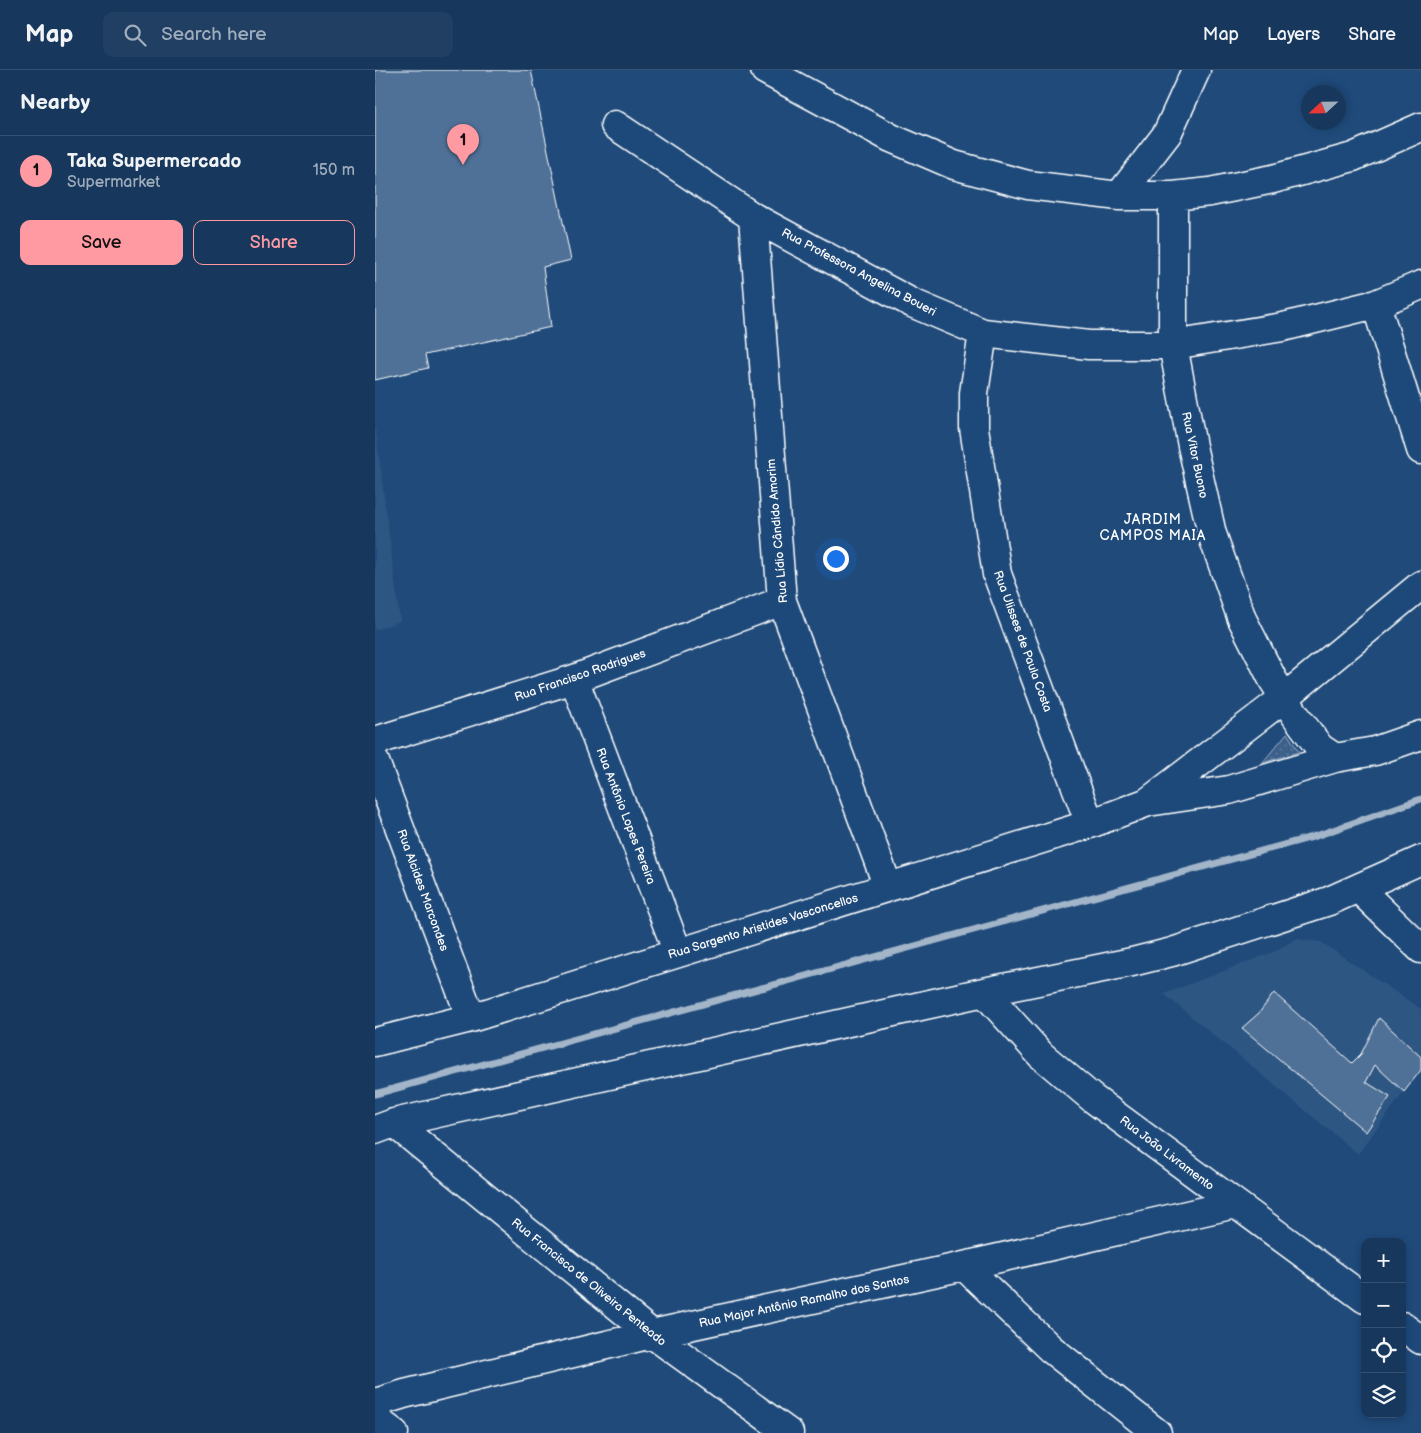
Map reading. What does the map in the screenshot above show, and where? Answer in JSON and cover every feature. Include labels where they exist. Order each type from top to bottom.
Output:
[{"type":"street","points":[[765,70],[891,138],[954,165],[1028,185],[1119,196],[1173,196],[1209,192],[1273,179],[1353,157],[1421,126]]},
{"type":"street","points":[[1119,196],[1167,134],[1196,70]]},
{"type":"street","name":"Rua Professora Angelina Boueri","points":[[615,125],[753,217],[912,303],[983,333],[1089,345],[1173,345],[1283,327],[1376,304],[1421,285]]},
{"type":"street","name":"Rua Vitor Buono","points":[[1173,196],[1173,345],[1192,446],[1212,534],[1241,619],[1284,698]]},
{"type":"street","name":"Rua Lídio Cândido Amorim","points":[[753,217],[782,601],[888,887]]},
{"type":"street","points":[[1376,304],[1421,450]]},
{"type":"street","name":"Rua Ulisses de Paula Costa","points":[[983,333],[974,393],[974,428],[997,574],[1090,824]]},
{"type":"street","name":"Rua Sargento Aristides Vasconcellos","points":[[1148,802],[1284,698],[1421,585]]},
{"type":"street","name":"Rua Francisco Rodrigues","points":[[375,741],[574,679],[782,601]]},
{"type":"street","name":"Rua Antônio Lopes Pereira","points":[[574,679],[678,952]]},
{"type":"street","points":[[1284,698],[1320,748],[1335,758]]},
{"type":"street","name":"Rua Sargento Aristides Vasconcellos","points":[[388,1039],[471,1018],[1090,824],[1148,802],[1229,790],[1335,758],[1375,751],[1421,735]]},
{"type":"street","name":"Rua Alcides Marcondes","points":[[375,762],[471,1018]]},
{"type":"street","points":[[385,1127],[984,992],[1172,952],[1321,904],[1359,889],[1421,860]]},
{"type":"street","points":[[1359,889],[1421,949]]},
{"type":"street","name":"Rua João Livramento","points":[[984,992],[1041,1055],[1092,1098],[1361,1296]]},
{"type":"street","points":[[375,1025],[388,1039]]},
{"type":"street","name":"Rua Francisco de Oliveira Penteado","points":[[385,1127],[652,1334],[789,1433]]},
{"type":"street","name":"Rua Major Antônio Ramalho dos Santos","points":[[375,1403],[652,1334],[964,1266],[1235,1204]]},
{"type":"street","points":[[964,1266],[1051,1349],[1157,1433]]},
{"type":"street","points":[[1405,1328],[1421,1340]]},
{"type":"street","points":[[375,1419],[394,1433]]},
{"type":"shaded area","points":[[375,425],[400,621],[375,630]]},
{"type":"shaded area","points":[[1287,733],[1299,752],[1262,763]]},
{"type":"shaded area","points":[[1296,939],[1321,942],[1421,1009],[1421,1069],[1358,1154],[1164,994],[1273,952]]},
{"type":"building","points":[[375,70],[531,70],[571,260],[543,267],[551,327],[425,355],[428,368],[375,380]]},
{"type":"building","points":[[1274,993],[1352,1063],[1361,1054],[1379,1018],[1421,1057],[1421,1070],[1404,1092],[1375,1065],[1366,1082],[1390,1097],[1366,1132],[1242,1028],[1259,1013]]},
{"type":"waterway","points":[[375,1094],[1316,836],[1421,799]]},
{"type":"place","name":"Taka Supermercado","points":[[463,165]]},
{"type":"district","name":"JARDIM CAMPOS MAIA","points":[[1153,528]]}]
